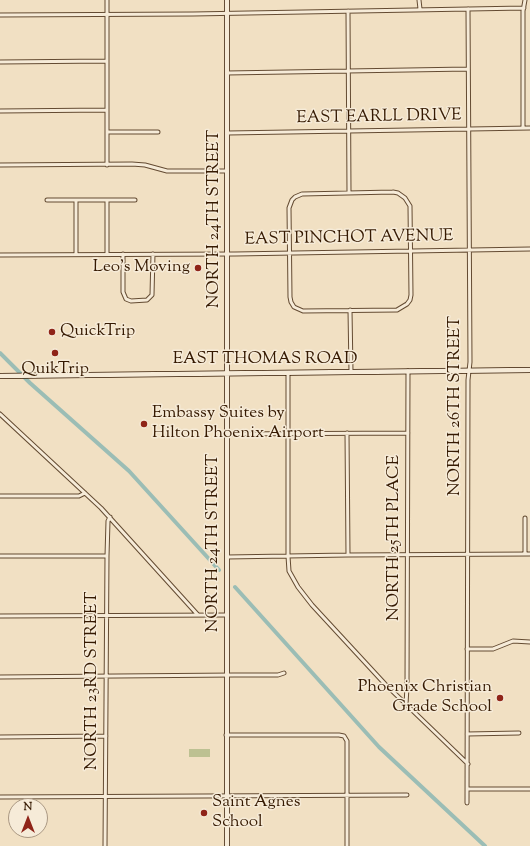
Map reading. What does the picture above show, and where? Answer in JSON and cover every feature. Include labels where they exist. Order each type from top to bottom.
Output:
[{"type":"main road","name":"NORTH 24TH STREET","points":[[227,0],[227,846]]},
{"type":"main road","name":"EAST THOMAS ROAD","points":[[0,376],[530,370]]},
{"type":"street","points":[[107,0],[107,164]]},
{"type":"street","points":[[420,0],[420,9]]},
{"type":"street","points":[[524,128],[525,0]]},
{"type":"street","points":[[0,15],[524,8]]},
{"type":"street","name":"NORTH 26TH STREET","points":[[467,802],[469,371],[468,9]]},
{"type":"street","points":[[348,11],[349,193]]},
{"type":"street","points":[[0,62],[107,62]]},
{"type":"street","points":[[228,73],[468,69]]},
{"type":"street","points":[[0,111],[107,110]]},
{"type":"street","name":"EAST EARLL DRIVE","points":[[228,133],[530,128]]},
{"type":"street","points":[[107,132],[158,132]]},
{"type":"street","points":[[0,165],[107,164],[140,165],[173,172],[228,171]]},
{"type":"street","points":[[393,192],[406,198],[410,206],[410,300],[407,304],[397,310],[303,311],[294,307],[290,297],[289,208],[292,200],[302,194],[349,193],[393,192]]},
{"type":"street","points":[[48,200],[135,200]]},
{"type":"street","points":[[76,200],[76,254]]},
{"type":"street","points":[[107,200],[107,254]]},
{"type":"street","name":"EAST PINCHOT AVENUE","points":[[0,255],[228,254],[530,249]]},
{"type":"street","points":[[123,254],[123,292],[126,299],[131,301],[147,300],[152,295],[153,254]]},
{"type":"street","points":[[350,310],[351,372]]},
{"type":"street","name":"NORTH 25TH PLACE","points":[[406,705],[408,371]]},
{"type":"street","points":[[288,373],[289,571],[298,587],[309,601],[385,684],[468,764]]},
{"type":"street","points":[[0,414],[110,517],[198,615]]},
{"type":"street","points":[[347,433],[348,555]]},
{"type":"street","points":[[228,434],[408,433]]},
{"type":"street","points":[[0,496],[79,496],[85,493]]},
{"type":"street","name":"NORTH 23RD STREET","points":[[105,846],[107,556],[108,521],[110,517]]},
{"type":"street","points":[[525,518],[525,554]]},
{"type":"street","points":[[227,557],[408,554],[530,554]]},
{"type":"street","points":[[0,556],[107,556]]},
{"type":"street","points":[[0,616],[227,615]]},
{"type":"street","points":[[512,636],[514,642]]},
{"type":"street","points":[[468,649],[497,649],[514,642],[530,642]]},
{"type":"street","points":[[0,677],[278,675],[284,673]]},
{"type":"street","points":[[467,734],[519,733]]},
{"type":"street","points":[[226,735],[344,736],[347,741],[347,846]]},
{"type":"street","points":[[0,736],[106,736]]},
{"type":"street","points":[[468,789],[530,789]]},
{"type":"street","points":[[0,797],[407,795]]},
{"type":"green space","points":[[189,749],[210,749],[210,757],[189,757]]},
{"type":"waterway","points":[[0,353],[30,383],[129,471],[219,570]]},
{"type":"waterway","points":[[235,587],[379,747],[485,846]]},
{"type":"place","name":"Leo's Moving","points":[[198,268]]},
{"type":"place","name":"QuickTrip","points":[[52,332]]},
{"type":"place","name":"QuikTrip","points":[[55,353]]},
{"type":"place","name":"Embassy Suites by Hilton Phoenix Airport","points":[[144,424]]},
{"type":"place","name":"Phoenix Christian Grade School","points":[[500,698]]},
{"type":"place","name":"Saint Agnes School","points":[[204,813]]}]
